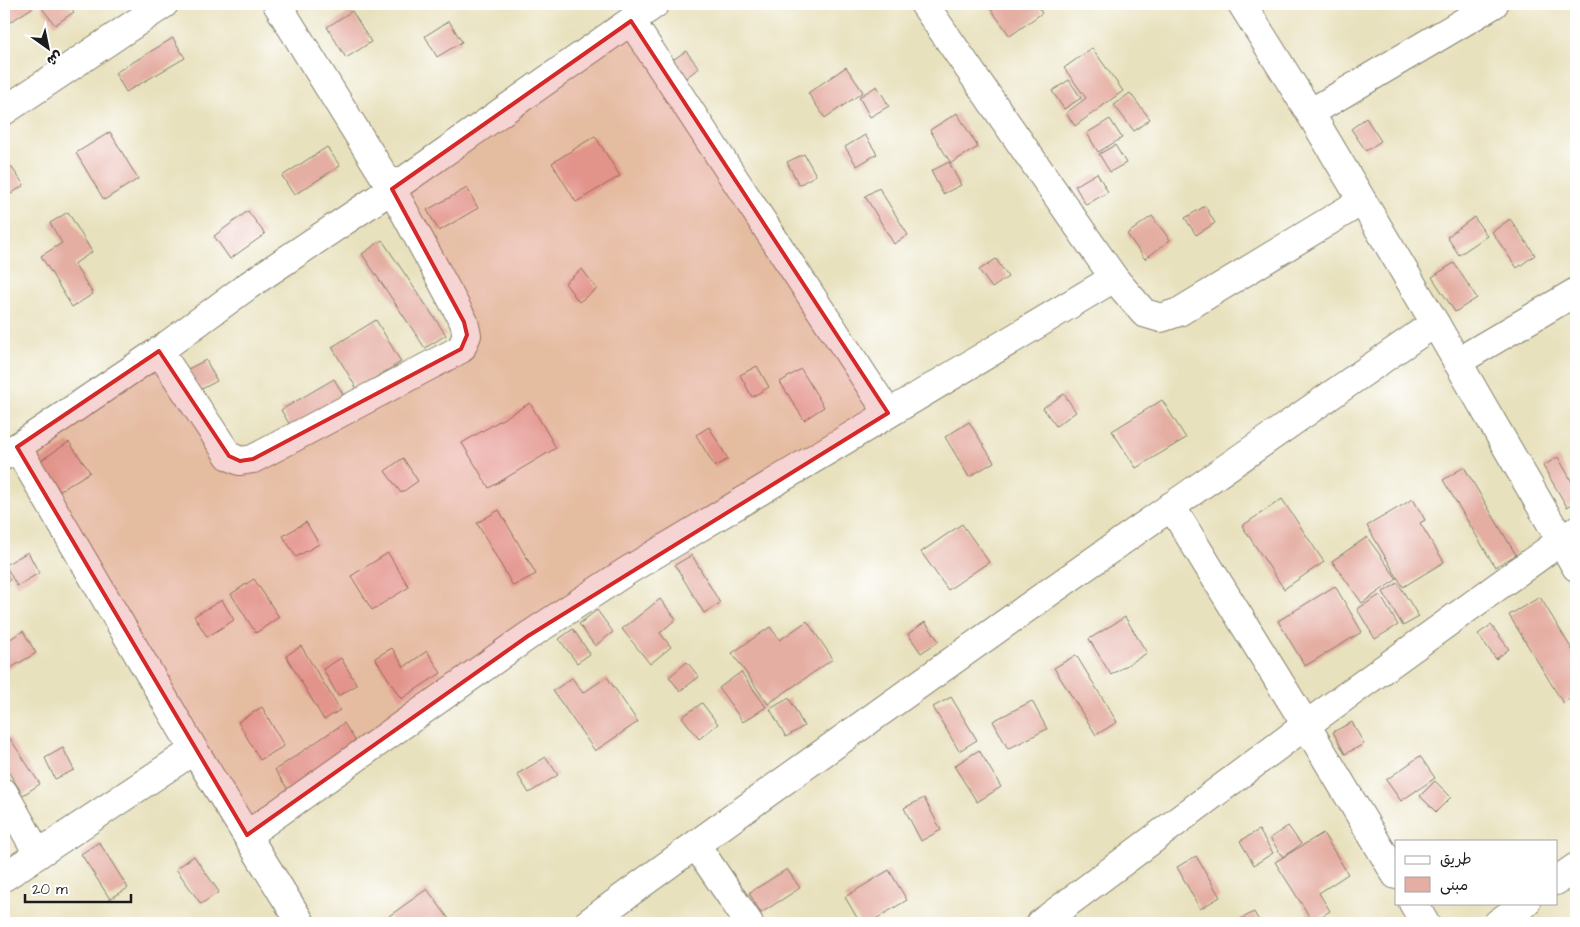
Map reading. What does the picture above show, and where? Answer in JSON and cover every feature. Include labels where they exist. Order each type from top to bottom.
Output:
[{"type":"street","points":[[4,111],[164,4]]},
{"type":"street","points":[[159,351],[229,456],[240,461],[253,459],[461,349],[468,335],[464,322],[392,189],[277,4]]},
{"type":"street","points":[[301,923],[10,452],[159,351],[249,285],[392,189],[655,4]]},
{"type":"street","points":[[924,4],[1114,278],[1144,313],[1161,318],[1179,312],[1362,201]]},
{"type":"street","points":[[1242,4],[1310,113],[1457,362],[1568,535],[1576,567]]},
{"type":"street","points":[[1310,113],[1494,4]]},
{"type":"street","points":[[631,21],[888,413]]},
{"type":"street","points":[[247,835],[528,636],[627,571],[1114,278]]},
{"type":"street","points":[[1457,362],[1576,292]]},
{"type":"street","points":[[588,923],[1171,506],[1435,323]]},
{"type":"street","points":[[1171,506],[1395,873]]},
{"type":"street","points":[[1040,923],[1306,725],[1568,535]]},
{"type":"street","points":[[4,877],[194,750]]},
{"type":"street","points":[[4,793],[38,854]]},
{"type":"street","points":[[696,844],[749,923]]},
{"type":"street","points":[[1558,880],[1576,867]]},
{"type":"street","points":[[1414,904],[1426,923]]},
{"type":"street","points":[[1498,923],[1525,904]]},
{"type":"highlighted area","points":[[631,21],[888,413],[528,636],[247,835],[17,447],[159,351],[229,456],[240,461],[253,459],[461,349],[467,335],[464,322],[392,189]]},
{"type":"building","points":[[4,4],[33,4],[35,6],[4,26]]},
{"type":"building","points":[[46,4],[68,4],[74,12],[55,25],[41,7]]},
{"type":"building","points":[[987,4],[1036,4],[1042,13],[1010,36]]},
{"type":"building","points":[[352,11],[371,42],[346,58],[327,27]]},
{"type":"building","points":[[449,21],[462,42],[437,57],[425,36]]},
{"type":"building","points":[[173,38],[185,58],[126,92],[115,73]]},
{"type":"building","points":[[1092,48],[1123,91],[1075,126],[1066,113],[1086,98],[1064,68]]},
{"type":"building","points":[[686,51],[699,68],[679,83],[665,65]]},
{"type":"building","points":[[846,67],[863,92],[825,118],[808,93]]},
{"type":"building","points":[[1069,80],[1081,98],[1064,109],[1052,91]]},
{"type":"building","points":[[877,86],[889,106],[870,117],[859,97]]},
{"type":"building","points":[[1130,93],[1150,119],[1134,131],[1114,105]]},
{"type":"building","points":[[957,113],[978,147],[951,163],[930,130]]},
{"type":"building","points":[[1366,118],[1381,141],[1366,151],[1351,129]]},
{"type":"building","points":[[1110,119],[1122,138],[1098,152],[1087,133]]},
{"type":"building","points":[[110,132],[138,179],[104,200],[76,153]]},
{"type":"building","points":[[865,135],[877,154],[857,166],[845,147]]},
{"type":"building","points":[[595,136],[620,176],[576,202],[552,163]]},
{"type":"building","points":[[1115,145],[1126,163],[1110,172],[1099,154]]},
{"type":"building","points":[[327,147],[340,166],[294,195],[282,176]]},
{"type":"building","points":[[804,154],[816,175],[799,185],[787,162]]},
{"type":"building","points":[[949,162],[961,185],[943,194],[931,171]]},
{"type":"building","points":[[10,165],[24,185],[5,198],[4,170]]},
{"type":"building","points":[[1097,173],[1108,192],[1086,205],[1075,186]]},
{"type":"building","points":[[467,188],[478,208],[439,231],[427,210]]},
{"type":"building","points":[[879,188],[908,235],[894,244],[865,196]]},
{"type":"building","points":[[1205,206],[1215,223],[1196,235],[1185,218]]},
{"type":"building","points":[[248,211],[265,234],[230,259],[214,236]]},
{"type":"building","points":[[68,212],[92,252],[74,264],[93,294],[72,307],[41,256],[62,243],[50,223]]},
{"type":"building","points":[[1152,216],[1170,240],[1145,259],[1127,234]]},
{"type":"building","points":[[1474,217],[1487,236],[1459,255],[1447,237]]},
{"type":"building","points":[[1510,219],[1535,255],[1517,268],[1492,232]]},
{"type":"building","points":[[382,240],[446,335],[425,348],[362,254]]},
{"type":"building","points":[[996,259],[1008,277],[992,288],[979,270]]},
{"type":"building","points":[[1454,263],[1477,298],[1455,312],[1432,277]]},
{"type":"building","points":[[582,269],[597,289],[579,302],[565,283]]},
{"type":"building","points":[[376,320],[401,362],[357,389],[332,347]]},
{"type":"building","points":[[206,360],[217,381],[200,390],[188,369]]},
{"type":"building","points":[[757,366],[769,387],[752,397],[740,375]]},
{"type":"building","points":[[801,369],[824,407],[804,420],[780,382]]},
{"type":"building","points":[[334,379],[347,401],[294,432],[281,410]]},
{"type":"building","points":[[1064,394],[1076,412],[1056,426],[1043,408]]},
{"type":"building","points":[[1162,400],[1186,438],[1136,468],[1112,431]]},
{"type":"building","points":[[530,403],[556,448],[489,488],[462,443]]},
{"type":"building","points":[[969,422],[994,462],[969,477],[945,437]]},
{"type":"building","points":[[709,427],[728,459],[715,467],[696,435]]},
{"type":"building","points":[[69,442],[90,472],[60,491],[40,461]]},
{"type":"building","points":[[1558,457],[1576,489],[1576,502],[1567,507],[1543,466]]},
{"type":"building","points":[[403,458],[418,481],[401,493],[385,471]]},
{"type":"building","points":[[1464,467],[1516,555],[1495,567],[1443,480]]},
{"type":"building","points":[[1282,499],[1324,562],[1284,589],[1242,526]]},
{"type":"building","points":[[1413,499],[1425,520],[1420,523],[1444,562],[1403,587],[1367,526]]},
{"type":"building","points":[[499,510],[536,574],[513,586],[477,523]]},
{"type":"building","points":[[306,522],[319,544],[296,557],[283,536]]},
{"type":"building","points":[[962,524],[989,562],[948,590],[921,552]]},
{"type":"building","points":[[1367,537],[1397,579],[1362,603],[1332,561]]},
{"type":"building","points":[[28,552],[39,573],[17,586],[5,565]]},
{"type":"building","points":[[388,553],[409,587],[372,610],[351,576]]},
{"type":"building","points":[[692,555],[720,603],[704,613],[675,565]]},
{"type":"building","points":[[4,570],[10,580],[4,584]]},
{"type":"building","points":[[254,579],[279,617],[256,633],[231,594]]},
{"type":"building","points":[[1398,583],[1419,617],[1403,626],[1383,592]]},
{"type":"building","points":[[1335,586],[1362,632],[1305,666],[1278,621]]},
{"type":"building","points":[[1380,595],[1398,625],[1375,639],[1357,609]]},
{"type":"building","points":[[1540,597],[1576,656],[1576,695],[1563,703],[1509,615]]},
{"type":"building","points":[[660,599],[676,619],[660,633],[671,647],[650,664],[622,629]]},
{"type":"building","points":[[222,600],[234,620],[207,637],[194,616]]},
{"type":"building","points":[[597,610],[613,632],[595,646],[579,624]]},
{"type":"building","points":[[1125,617],[1147,653],[1111,675],[1089,639]]},
{"type":"building","points":[[807,621],[833,659],[768,704],[732,653],[770,627],[780,640]]},
{"type":"building","points":[[925,622],[939,641],[921,653],[908,634]]},
{"type":"building","points":[[1491,625],[1509,649],[1496,659],[1478,634]]},
{"type":"building","points":[[573,629],[590,654],[577,663],[559,639]]},
{"type":"building","points":[[23,631],[36,653],[4,672],[4,643]]},
{"type":"building","points":[[301,646],[340,710],[324,720],[286,656]]},
{"type":"building","points":[[392,648],[404,667],[427,651],[441,673],[401,699],[375,658]]},
{"type":"building","points":[[1076,655],[1117,722],[1096,735],[1054,668]]},
{"type":"building","points":[[341,658],[357,685],[338,696],[323,669]]},
{"type":"building","points":[[687,662],[699,677],[680,691],[669,677]]},
{"type":"building","points":[[741,672],[766,707],[743,722],[719,688]]},
{"type":"building","points":[[607,677],[638,722],[595,751],[553,691],[572,678],[583,693]]},
{"type":"building","points":[[951,697],[977,740],[959,751],[933,707]]},
{"type":"building","points":[[789,698],[804,726],[786,737],[770,709]]},
{"type":"building","points":[[1032,701],[1047,729],[1008,749],[993,721]]},
{"type":"building","points":[[702,703],[718,724],[699,739],[682,717]]},
{"type":"building","points":[[262,707],[284,746],[260,760],[238,722]]},
{"type":"building","points":[[1352,722],[1364,744],[1345,754],[1333,732]]},
{"type":"building","points":[[344,723],[358,745],[289,791],[275,770]]},
{"type":"building","points":[[9,737],[40,784],[23,795],[4,765],[4,740]]},
{"type":"building","points":[[63,748],[74,770],[55,779],[45,758]]},
{"type":"building","points":[[979,750],[1001,787],[977,802],[954,766]]},
{"type":"building","points":[[1420,756],[1435,778],[1401,801],[1386,780]]},
{"type":"building","points":[[546,757],[558,775],[529,793],[517,774]]},
{"type":"building","points":[[1435,781],[1451,797],[1436,812],[1420,796]]},
{"type":"building","points":[[924,798],[941,830],[921,841],[904,808]]},
{"type":"building","points":[[1288,826],[1301,844],[1283,857],[1270,838]]},
{"type":"building","points":[[1259,830],[1273,853],[1254,865],[1240,841]]},
{"type":"building","points":[[1323,833],[1348,874],[1319,893],[1330,911],[1313,922],[1275,862]]},
{"type":"building","points":[[99,842],[128,888],[110,899],[81,854]]},
{"type":"building","points":[[194,856],[219,892],[201,904],[176,869]]},
{"type":"building","points":[[1196,856],[1220,897],[1200,909],[1177,867]]},
{"type":"building","points":[[787,869],[800,888],[761,913],[749,893]]},
{"type":"building","points":[[889,870],[907,900],[869,923],[860,923],[845,897]]},
{"type":"building","points":[[427,889],[452,923],[394,923],[389,916]]},
{"type":"building","points":[[1254,912],[1260,923],[1233,923]]}]
